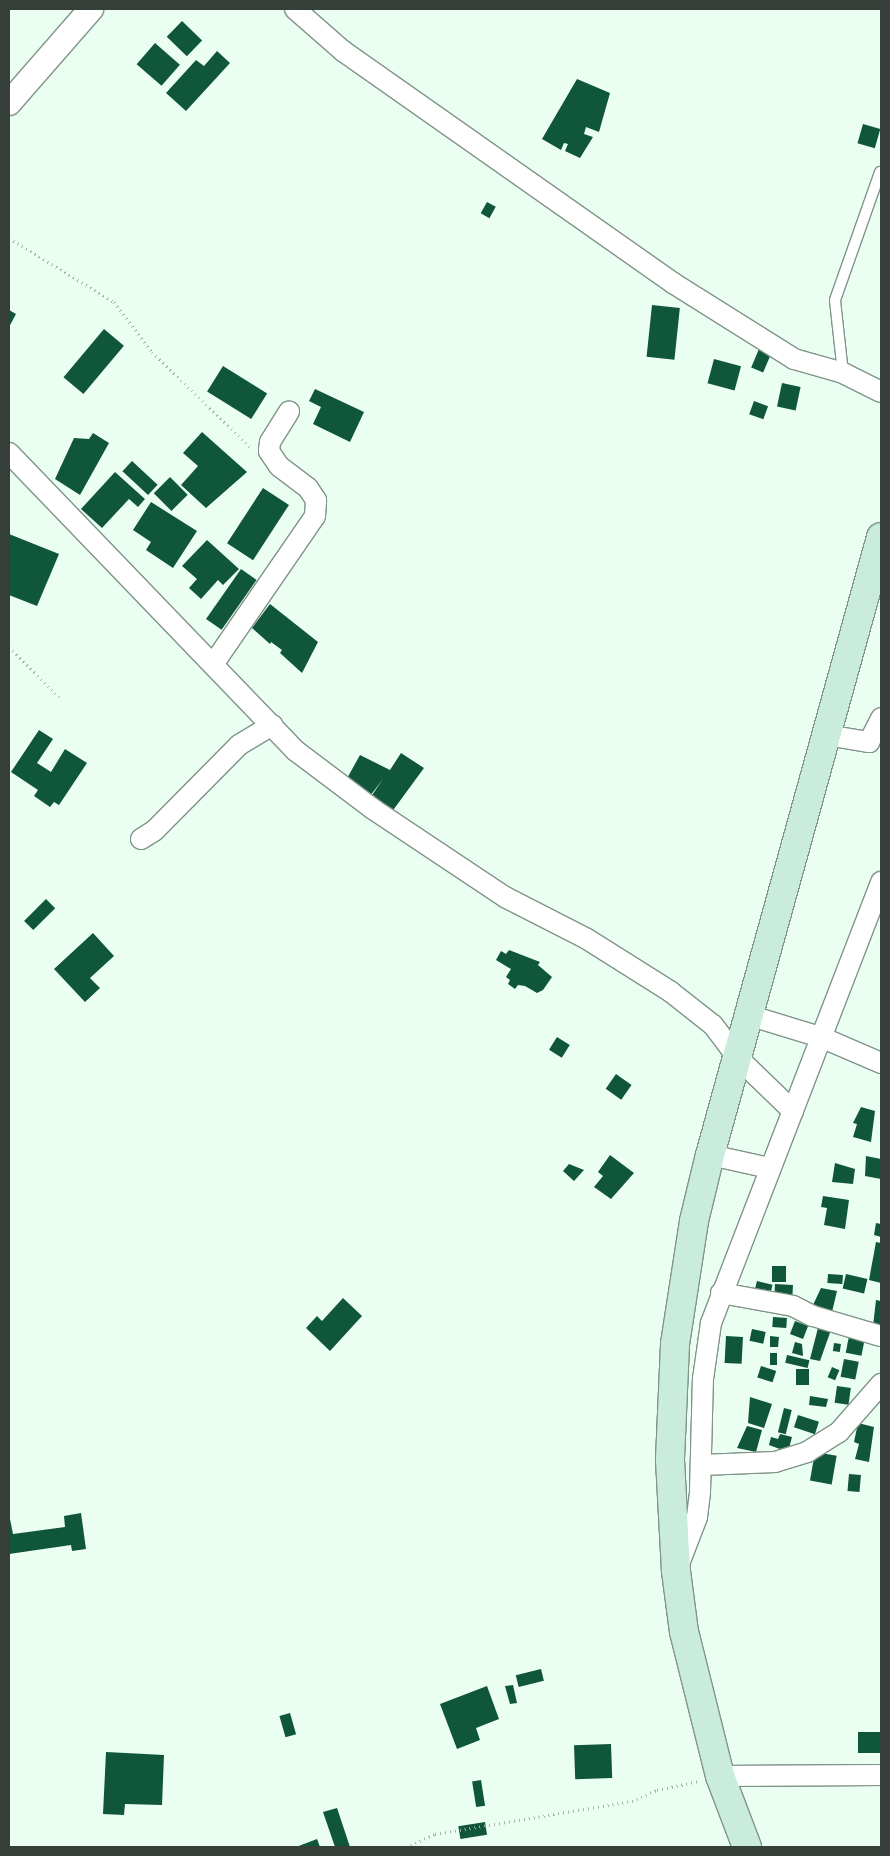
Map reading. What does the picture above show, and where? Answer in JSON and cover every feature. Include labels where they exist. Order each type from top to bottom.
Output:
[{"type":"main road","points":[[747,1847],[720,1776],[684,1632],[676,1571],[670,1459],[675,1344],[694,1221],[710,1155],[881,537]]},
{"type":"street","points":[[9,103],[91,9]]},
{"type":"street","points":[[295,9],[344,51],[673,283],[794,359],[843,373],[881,392]]},
{"type":"street","points":[[214,662],[315,516],[316,500],[308,488],[278,466],[269,451],[270,442],[289,412]]},
{"type":"street","points":[[9,453],[68,519],[214,662],[296,751],[373,809],[497,892],[594,942],[671,992],[713,1025],[737,1057],[793,1111]]},
{"type":"street","points":[[826,735],[869,742],[881,718]]},
{"type":"street","points":[[141,839],[154,831],[239,745],[272,725]]},
{"type":"street","points":[[676,1571],[697,1517],[702,1465],[703,1379],[711,1323],[769,1168],[823,1038],[881,882]]},
{"type":"street","points":[[748,1015],[823,1038],[881,1063]]},
{"type":"street","points":[[710,1155],[769,1168]]},
{"type":"street","points":[[721,1293],[793,1306],[812,1316],[881,1336]]},
{"type":"street","points":[[702,1465],[775,1462],[807,1452],[839,1432],[881,1384]]},
{"type":"street","points":[[720,1776],[881,1775]]},
{"type":"lane","points":[[843,373],[835,300],[880,172]]},
{"type":"path","points":[[9,238],[114,302],[152,352],[233,434],[254,450],[269,451]]},
{"type":"path","points":[[9,647],[62,700]]},
{"type":"path","points":[[406,1847],[435,1834],[632,1801],[656,1790],[720,1776]]},
{"type":"building","points":[[182,21],[202,40],[187,56],[167,37]]},
{"type":"building","points":[[155,43],[180,65],[162,86],[137,64]]},
{"type":"building","points":[[217,51],[230,63],[186,111],[166,93],[196,60],[204,66]]},
{"type":"building","points":[[577,79],[610,93],[599,132],[586,127],[584,134],[593,137],[580,158],[565,151],[568,144],[564,143],[561,150],[542,139]]},
{"type":"building","points":[[863,124],[880,129],[875,148],[857,143]]},
{"type":"building","points":[[487,202],[496,207],[489,218],[481,213]]},
{"type":"building","points":[[652,305],[680,308],[674,360],[647,357]]},
{"type":"building","points":[[9,310],[16,314],[9,327]]},
{"type":"building","points":[[104,329],[124,346],[83,394],[64,377]]},
{"type":"building","points":[[759,349],[771,354],[763,372],[751,367]]},
{"type":"building","points":[[714,359],[741,366],[735,390],[708,383]]},
{"type":"building","points":[[223,366],[267,394],[251,419],[207,391]]},
{"type":"building","points":[[782,383],[801,387],[796,410],[777,406]]},
{"type":"building","points":[[315,389],[364,412],[350,442],[313,424],[321,407],[309,401]]},
{"type":"building","points":[[754,401],[768,406],[763,419],[749,414]]},
{"type":"building","points":[[202,432],[247,472],[206,508],[181,485],[198,466],[183,453]]},
{"type":"building","points":[[93,433],[109,443],[80,495],[55,479],[74,438],[89,439]]},
{"type":"building","points":[[132,461],[158,485],[148,495],[122,471]]},
{"type":"building","points":[[115,472],[145,499],[138,507],[129,499],[102,528],[81,509]]},
{"type":"building","points":[[170,477],[188,495],[171,511],[154,493]]},
{"type":"building","points":[[263,488],[289,505],[253,560],[227,543]]},
{"type":"building","points":[[151,502],[197,531],[173,568],[146,550],[151,542],[133,530]]},
{"type":"building","points":[[9,534],[59,554],[37,606],[9,595]]},
{"type":"building","points":[[207,540],[239,569],[223,585],[218,580],[201,599],[189,588],[197,579],[182,566]]},
{"type":"building","points":[[241,569],[257,580],[222,630],[206,619]]},
{"type":"building","points":[[270,604],[318,642],[302,673],[280,653],[282,650],[271,642],[270,644],[252,628]]},
{"type":"building","points":[[39,730],[53,739],[37,763],[51,772],[65,749],[87,763],[59,805],[54,802],[50,807],[34,796],[38,790],[11,772]]},
{"type":"building","points":[[401,753],[424,768],[391,813],[368,801],[383,779],[370,796],[345,782],[360,755],[390,770]]},
{"type":"building","points":[[46,899],[55,908],[33,930],[24,921]]},
{"type":"building","points":[[93,933],[114,956],[90,978],[100,988],[85,1002],[54,969]]},
{"type":"building","points":[[509,950],[540,962],[538,965],[552,977],[543,990],[537,993],[525,986],[518,985],[515,989],[508,984],[510,980],[506,977],[511,969],[496,960],[501,951],[506,954]]},
{"type":"building","points":[[557,1037],[570,1045],[562,1058],[549,1050]]},
{"type":"building","points":[[616,1074],[632,1085],[621,1100],[606,1089]]},
{"type":"building","points":[[861,1107],[875,1111],[871,1142],[853,1137],[857,1124],[853,1123]]},
{"type":"building","points":[[610,1155],[634,1173],[611,1199],[594,1187],[603,1176],[598,1172]]},
{"type":"building","points":[[866,1156],[881,1159],[881,1179],[865,1176]]},
{"type":"building","points":[[835,1163],[855,1169],[853,1184],[832,1182]]},
{"type":"building","points":[[569,1164],[584,1170],[574,1181],[563,1171]]},
{"type":"building","points":[[823,1196],[849,1200],[845,1229],[824,1225],[827,1208],[821,1207]]},
{"type":"building","points":[[876,1223],[881,1224],[881,1237],[874,1235]]},
{"type":"building","points":[[876,1242],[881,1243],[881,1283],[869,1280]]},
{"type":"building","points":[[772,1266],[786,1266],[786,1282],[772,1282]]},
{"type":"building","points":[[828,1274],[843,1275],[842,1284],[827,1283]]},
{"type":"building","points":[[846,1274],[867,1279],[864,1294],[843,1289]]},
{"type":"building","points":[[757,1281],[773,1285],[769,1298],[754,1295]]},
{"type":"building","points":[[775,1284],[793,1285],[792,1302],[774,1301]]},
{"type":"building","points":[[821,1288],[837,1291],[832,1312],[812,1307]]},
{"type":"building","points":[[343,1298],[362,1316],[330,1351],[306,1328],[317,1316],[322,1321]]},
{"type":"building","points":[[876,1300],[881,1301],[881,1327],[873,1326]]},
{"type":"building","points":[[773,1317],[787,1318],[786,1328],[772,1327]]},
{"type":"building","points":[[795,1321],[808,1326],[803,1339],[790,1334]]},
{"type":"building","points":[[819,1324],[832,1327],[820,1361],[810,1359]]},
{"type":"building","points":[[752,1329],[766,1332],[763,1344],[750,1341]]},
{"type":"building","points":[[726,1336],[743,1337],[742,1364],[725,1363]]},
{"type":"building","points":[[770,1336],[779,1337],[778,1347],[770,1347]]},
{"type":"building","points":[[849,1336],[865,1339],[861,1356],[846,1353]]},
{"type":"building","points":[[795,1342],[802,1344],[803,1356],[792,1353]]},
{"type":"building","points":[[834,1343],[841,1344],[840,1352],[833,1351]]},
{"type":"building","points":[[770,1353],[777,1353],[777,1365],[770,1365]]},
{"type":"building","points":[[787,1355],[809,1360],[808,1368],[785,1363]]},
{"type":"building","points":[[844,1359],[859,1362],[855,1380],[841,1377]]},
{"type":"building","points":[[761,1366],[776,1371],[773,1382],[757,1377]]},
{"type":"building","points":[[832,1367],[839,1370],[835,1380],[828,1377]]},
{"type":"building","points":[[796,1369],[809,1369],[809,1385],[796,1385]]},
{"type":"building","points":[[837,1386],[851,1388],[848,1405],[835,1403]]},
{"type":"building","points":[[810,1396],[828,1399],[826,1407],[809,1405]]},
{"type":"building","points":[[750,1397],[772,1404],[764,1428],[748,1423]]},
{"type":"building","points":[[784,1408],[792,1410],[786,1434],[778,1432]]},
{"type":"building","points":[[798,1415],[819,1422],[815,1434],[794,1427]]},
{"type":"building","points":[[858,1423],[874,1427],[869,1462],[855,1459],[859,1444],[854,1442]]},
{"type":"building","points":[[747,1426],[762,1430],[756,1452],[737,1448]]},
{"type":"building","points":[[780,1434],[792,1437],[788,1452],[769,1445],[771,1437],[778,1439]]},
{"type":"building","points":[[815,1452],[837,1456],[832,1484],[810,1481]]},
{"type":"building","points":[[849,1474],[861,1475],[859,1492],[848,1491]]},
{"type":"building","points":[[81,1513],[86,1549],[72,1551],[71,1545],[9,1554],[9,1514],[13,1534],[65,1527],[64,1516]]},
{"type":"building","points":[[541,1669],[544,1681],[519,1687],[516,1675]]},
{"type":"building","points":[[513,1685],[517,1703],[510,1704],[505,1686]]},
{"type":"building","points":[[487,1686],[499,1719],[476,1728],[480,1740],[457,1749],[440,1704]]},
{"type":"building","points":[[290,1713],[296,1734],[285,1737],[279,1716]]},
{"type":"building","points":[[858,1732],[881,1732],[881,1753],[858,1753]]},
{"type":"building","points":[[611,1744],[612,1778],[575,1779],[574,1745]]},
{"type":"building","points":[[106,1752],[164,1755],[162,1805],[125,1804],[124,1815],[103,1814]]},
{"type":"building","points":[[481,1780],[485,1806],[476,1807],[472,1781]]},
{"type":"building","points":[[337,1808],[350,1847],[335,1847],[323,1812]]},
{"type":"building","points":[[485,1822],[487,1835],[460,1839],[458,1826]]},
{"type":"building","points":[[317,1839],[320,1847],[296,1847]]}]
